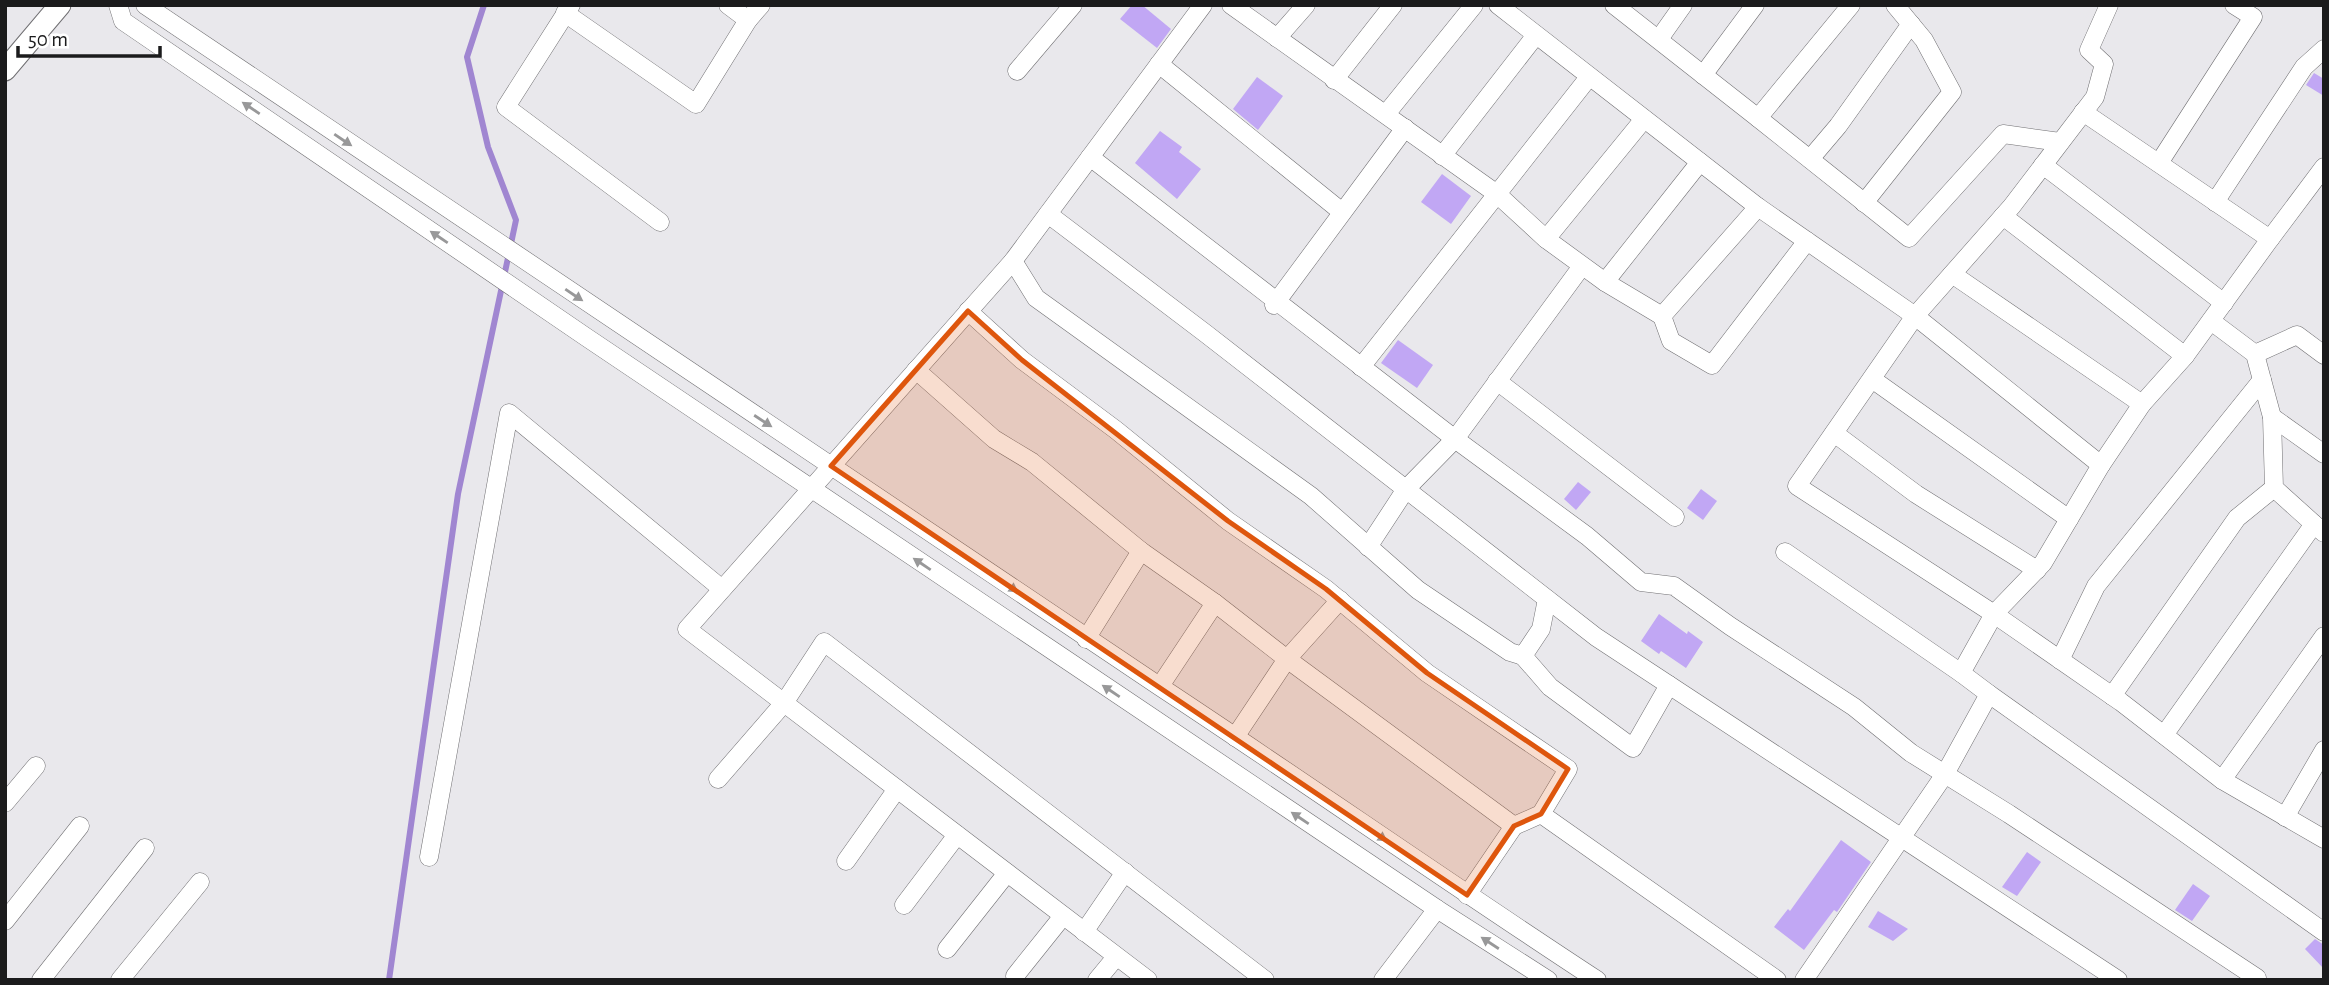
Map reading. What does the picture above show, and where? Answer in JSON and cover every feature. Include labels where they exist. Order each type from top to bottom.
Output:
[{"type":"street","points":[[118,5],[123,21],[511,286],[1437,909],[1548,980]]},
{"type":"street","points":[[145,5],[501,247],[1597,980]]},
{"type":"street","points":[[728,5],[748,20]]},
{"type":"street","points":[[660,222],[506,107],[568,9],[696,104],[748,20],[761,5]]},
{"type":"street","points":[[1017,71],[1073,5]]},
{"type":"street","points":[[1148,980],[687,629],[1013,261],[1203,5]]},
{"type":"street","points":[[1231,5],[1496,194],[1546,239],[1582,266],[1662,316],[1671,341],[1712,365],[1807,241]]},
{"type":"street","points":[[1277,38],[1306,5]]},
{"type":"street","points":[[1334,80],[1393,5]]},
{"type":"street","points":[[1386,114],[1474,5]]},
{"type":"street","points":[[1498,5],[1758,207],[1915,316],[2101,465]]},
{"type":"street","points":[[1614,5],[1909,238],[2003,134],[2060,142]]},
{"type":"street","points":[[1659,39],[1682,5]]},
{"type":"street","points":[[1703,75],[1755,5]]},
{"type":"street","points":[[1758,118],[1851,5]]},
{"type":"street","points":[[1864,202],[1952,92],[1923,40],[1895,5]]},
{"type":"street","points":[[2109,5],[2089,50],[2104,64],[2095,97],[2003,216],[1915,316],[1797,486],[1994,614],[2112,695],[2222,780],[2324,839]]},
{"type":"street","points":[[2159,163],[2253,17],[2234,5]]},
{"type":"street","points":[[5,70],[57,6]]},
{"type":"street","points":[[1810,159],[1838,125],[1910,24]]},
{"type":"street","points":[[1442,156],[1536,36]]},
{"type":"street","points":[[2215,202],[2304,66],[2323,50]]},
{"type":"street","points":[[1159,64],[1342,212]]},
{"type":"street","points":[[1362,367],[1588,77]]},
{"type":"street","points":[[2083,112],[2270,239]]},
{"type":"street","points":[[1546,239],[1644,119]]},
{"type":"street","points":[[1275,303],[1405,128]]},
{"type":"street","points":[[1090,158],[1275,303],[1587,536],[1641,582],[1674,586],[1854,707],[1911,753],[2021,821],[2257,978],[2256,980]]},
{"type":"street","points":[[1605,282],[1700,162]]},
{"type":"street","points":[[2043,165],[2224,303]]},
{"type":"street","points":[[1961,673],[1994,614],[2043,563],[2101,465],[2142,404],[2185,356],[2324,167]]},
{"type":"street","points":[[1662,316],[1758,207]]},
{"type":"street","points":[[1048,214],[1205,332],[1596,637],[2118,980]]},
{"type":"street","points":[[2003,216],[2185,356]]},
{"type":"street","points":[[1013,261],[1036,298],[1311,496],[1418,590],[1510,652],[1523,656],[1550,687],[1633,748],[1670,685]]},
{"type":"street","points":[[1368,547],[1406,489],[1455,439],[1582,266]]},
{"type":"street","points":[[1952,274],[2142,404]]},
{"type":"street","points":[[968,311],[1021,360],[1116,430],[1228,521],[1340,600],[1427,673],[1568,769],[1541,814],[1514,825],[1467,895]]},
{"type":"street","points":[[2164,735],[2319,529],[2274,488],[2272,417],[2255,354],[2211,321]]},
{"type":"street","points":[[2255,354],[2297,335],[2324,355]]},
{"type":"street","points":[[916,370],[994,439],[1032,462],[1141,551],[1514,825]]},
{"type":"street","points":[[1872,379],[2069,519]]},
{"type":"street","points":[[2060,660],[2096,586],[2262,380]]},
{"type":"street","points":[[1497,381],[1675,517]]},
{"type":"street","points":[[429,857],[509,413],[722,589]]},
{"type":"street","points":[[2272,417],[2324,454]]},
{"type":"street","points":[[1834,433],[1916,494],[2037,570]]},
{"type":"street","points":[[2112,695],[2236,518],[2274,488]]},
{"type":"street","points":[[1086,639],[1141,551]]},
{"type":"street","points":[[1785,552],[1961,673],[2324,932]]},
{"type":"street","points":[[1523,656],[1541,629],[1547,599]]},
{"type":"street","points":[[1235,737],[1287,659],[1340,600]]},
{"type":"street","points":[[1160,686],[1215,603]]},
{"type":"street","points":[[2222,780],[2324,636]]},
{"type":"street","points":[[718,779],[784,703],[824,642],[1265,980]]},
{"type":"street","points":[[1804,980],[1945,774],[1989,694]]},
{"type":"street","points":[[2285,817],[2324,750]]},
{"type":"street","points":[[5,803],[36,766]]},
{"type":"street","points":[[846,861],[897,789]]},
{"type":"street","points":[[1541,814],[1777,980]]},
{"type":"street","points":[[5,921],[80,826]]},
{"type":"street","points":[[904,905],[957,835]]},
{"type":"street","points":[[41,980],[145,848]]},
{"type":"street","points":[[1084,932],[1125,872]]},
{"type":"street","points":[[947,949],[1007,873]]},
{"type":"street","points":[[120,980],[200,882]]},
{"type":"street","points":[[1383,980],[1437,909]]},
{"type":"street","points":[[1015,976],[1063,916]]},
{"type":"street","points":[[1097,980],[1116,957]]},
{"type":"highlighted area","points":[[968,311],[1022,360],[1228,521],[1326,589],[1427,673],[1568,769],[1541,814],[1514,826],[1467,895],[831,466]]},
{"type":"building","points":[[1132,5],[1142,5],[1171,29],[1157,48],[1120,19]]},
{"type":"building","points":[[2314,73],[2324,79],[2324,96],[2306,85]]},
{"type":"building","points":[[1257,77],[1283,96],[1258,130],[1233,109]]},
{"type":"building","points":[[1160,131],[1182,147],[1179,152],[1201,169],[1177,199],[1135,163]]},
{"type":"building","points":[[1442,174],[1471,196],[1451,224],[1421,202]]},
{"type":"building","points":[[1398,340],[1433,365],[1417,388],[1381,363]]},
{"type":"building","points":[[1578,482],[1591,492],[1576,510],[1564,499]]},
{"type":"building","points":[[1701,489],[1717,501],[1703,520],[1687,508]]},
{"type":"building","points":[[1659,614],[1703,642],[1686,668],[1641,641]]},
{"type":"building","points":[[1841,840],[1871,862],[1837,912],[1834,910],[1804,950],[1774,927],[1788,909],[1790,911]]},
{"type":"building","points":[[2027,852],[2041,862],[2017,896],[2002,887]]},
{"type":"building","points":[[2193,884],[2210,896],[2192,921],[2175,910]]},
{"type":"building","points":[[1878,911],[1908,929],[1893,941],[1868,927]]},
{"type":"building","points":[[2315,939],[2324,945],[2324,969],[2305,949]]},
{"type":"waterway","points":[[389,980],[458,494],[516,220],[488,147],[467,57],[484,5]]}]
